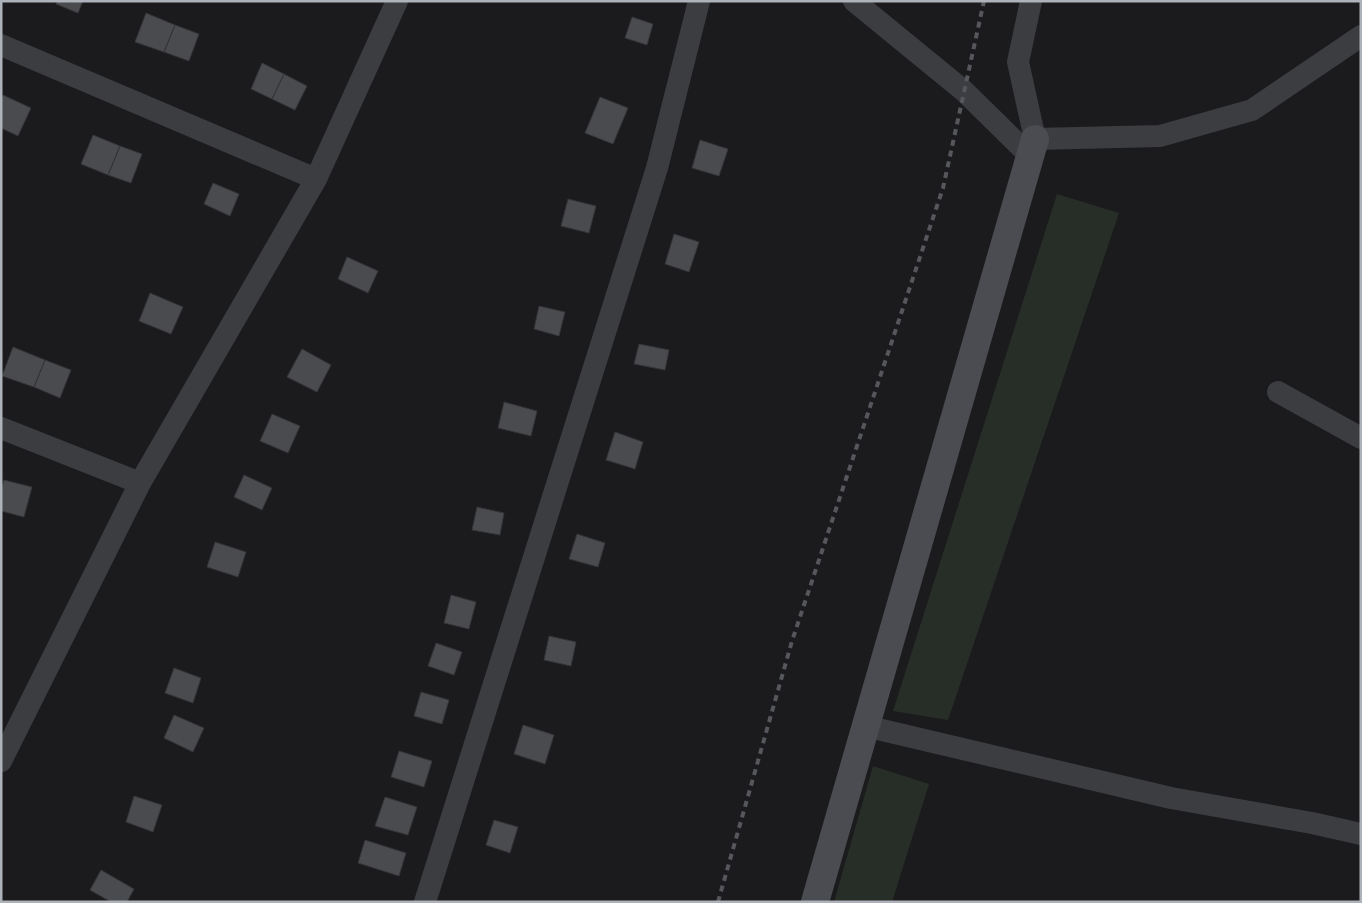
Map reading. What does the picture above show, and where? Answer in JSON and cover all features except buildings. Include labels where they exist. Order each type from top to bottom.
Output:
[{"type":"street","points":[[1,761],[140,483],[316,179],[397,1]]},
{"type":"street","points":[[425,902],[657,168],[699,1]]},
{"type":"street","points":[[854,1],[1033,147],[1160,136],[1252,110],[1361,36]]},
{"type":"street","points":[[814,902],[1033,147],[1018,62],[1031,1]]},
{"type":"street","points":[[1,45],[316,179]]},
{"type":"street","points":[[1278,392],[1361,438]]},
{"type":"street","points":[[1,428],[140,483]]},
{"type":"street","points":[[865,726],[1171,798],[1312,823],[1361,834]]},
{"type":"shaded area","points":[[1057,194],[1119,213],[948,720],[893,711]]},
{"type":"shaded area","points":[[873,766],[929,784],[892,902],[834,902]]},
{"type":"railway","points":[[718,902],[792,641],[943,188],[984,1]]}]
